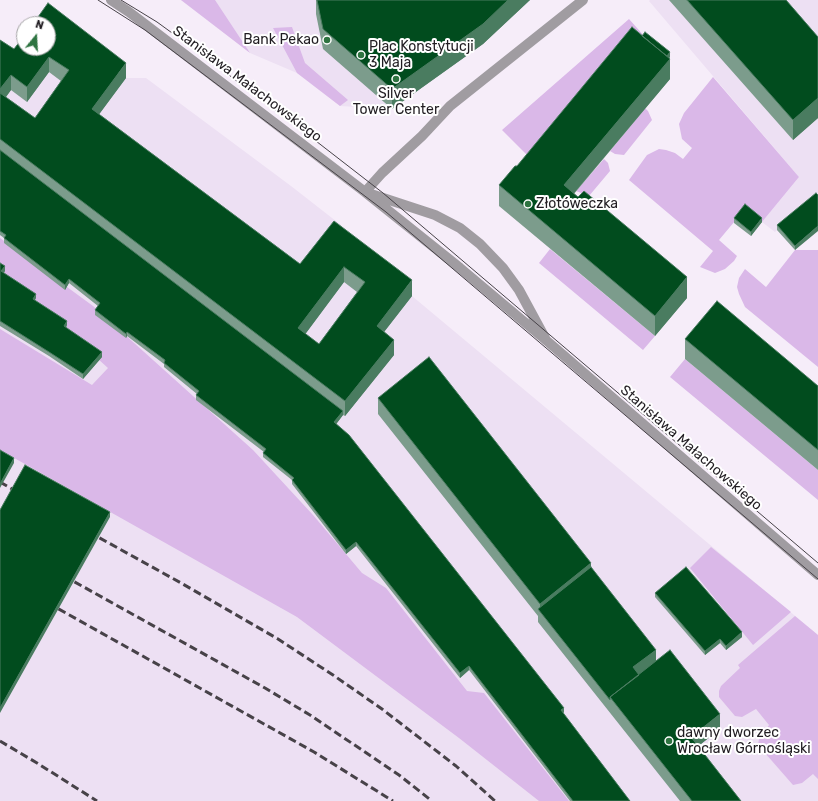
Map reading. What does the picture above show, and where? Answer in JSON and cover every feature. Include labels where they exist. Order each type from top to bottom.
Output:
[{"type":"street","name":"Stanisława Małachowskiego","points":[[111,0],[365,192],[460,268],[547,341],[818,575]]},
{"type":"street","points":[[365,192],[450,106],[583,0]]},
{"type":"street","name":"Stanisława Małachowskiego","points":[[365,192],[435,216],[460,228],[480,244],[503,268],[519,290],[535,316],[547,341]]},
{"type":"shaded area","name":"Plac Konstytucji 3 Maja","points":[[181,0],[530,0],[483,44],[392,109],[340,106],[297,73],[250,53]]},
{"type":"shaded area","points":[[181,0],[215,0],[250,53]]},
{"type":"shaded area","points":[[818,0],[818,231],[795,250],[777,230],[775,232],[762,222],[799,177],[649,1]]},
{"type":"shaded area","points":[[629,19],[645,37],[536,164],[502,130]]},
{"type":"shaded area","points":[[56,25],[126,78],[146,78],[341,225],[334,236],[412,296],[818,635],[818,801],[0,801],[0,55],[16,53],[16,56],[56,56]]},
{"type":"shaded area","points":[[292,27],[305,63],[348,100],[340,106],[297,73],[273,28]]},
{"type":"shaded area","points":[[713,77],[799,177],[762,222],[745,209],[719,240],[737,256],[725,269],[715,273],[700,267],[713,251],[629,180],[647,155],[659,149],[675,153],[683,159],[692,148],[682,139],[679,124],[684,113]]},
{"type":"shaded area","points":[[645,108],[652,120],[624,155],[615,154],[610,151]]},
{"type":"shaded area","points":[[604,159],[608,163],[610,171],[589,196],[576,191]]},
{"type":"shaded area","points":[[0,238],[93,306],[253,450],[313,515],[362,573],[386,588],[467,691],[484,693],[569,801],[539,801],[459,738],[297,617],[0,450],[0,329],[92,385],[108,368],[0,270]]},
{"type":"shaded area","points":[[550,249],[655,336],[643,350],[539,263]]},
{"type":"shaded area","points":[[795,250],[818,250],[818,367],[745,307],[737,287],[739,278],[745,269],[766,287]]},
{"type":"shaded area","points":[[685,359],[818,470],[818,500],[670,377]]},
{"type":"shaded area","points":[[711,547],[791,612],[753,645],[690,568]]},
{"type":"shaded area","points":[[795,616],[818,635],[818,779],[813,774],[802,783],[793,785],[758,745],[759,739],[769,725],[756,709],[742,717],[735,716],[719,697],[719,691],[721,686],[740,668],[738,665]]},
{"type":"building","name":"Silver Tower Center","points":[[317,0],[508,0],[483,24],[392,89],[323,29]]},
{"type":"building","points":[[687,0],[786,0],[818,37],[818,98],[793,120]]},
{"type":"building","points":[[48,3],[126,63],[92,109],[300,264],[334,221],[412,280],[377,326],[394,340],[345,401],[0,139],[0,93],[35,118],[69,70],[49,57],[27,87],[11,75],[0,89],[0,40],[14,49],[16,46],[16,56],[56,56],[56,16],[39,16]],"holes":[[[344,267],[365,282],[319,344],[298,328]]]},
{"type":"building","points":[[632,27],[670,59],[564,185],[578,197],[584,191],[687,277],[655,316],[499,185],[515,166],[517,166]]},
{"type":"building","points":[[645,32],[670,52],[667,56],[642,36]]},
{"type":"building","points":[[0,150],[343,411],[334,422],[349,435],[564,708],[561,710],[630,801],[573,801],[469,666],[460,673],[356,542],[346,550],[292,480],[294,478],[263,453],[266,449],[196,395],[199,391],[164,363],[165,360],[127,332],[126,334],[95,310],[100,303],[69,279],[65,285],[4,238],[6,235],[0,231]]},
{"type":"building","points":[[816,193],[818,195],[818,226],[795,246],[777,225]]},
{"type":"building","points":[[745,204],[762,218],[751,232],[734,218]]},
{"type":"building","points":[[0,263],[5,266],[1,271],[36,294],[33,299],[67,321],[64,326],[102,352],[83,374],[0,321]]},
{"type":"building","points":[[717,301],[818,386],[818,450],[685,339]]},
{"type":"building","points":[[429,357],[591,563],[540,604],[378,398]]},
{"type":"building","points":[[0,450],[14,458],[0,484]]},
{"type":"building","points":[[25,465],[110,512],[0,708],[0,510]]},
{"type":"building","points":[[591,567],[656,650],[633,667],[639,675],[610,697],[610,700],[538,609]]},
{"type":"building","points":[[686,567],[742,632],[726,646],[720,639],[705,651],[655,593]]},
{"type":"building","name":"dawny dworzec Wrocław Górnośląski","points":[[670,650],[720,714],[691,737],[741,801],[692,801],[610,697]]},
{"type":"tram line","points":[[98,0],[145,30],[386,212],[818,579]]},
{"type":"tram line","points":[[121,0],[157,22],[201,54],[383,193],[818,563]]},
{"type":"railway","points":[[0,482],[21,494]]},
{"type":"railway","points":[[89,532],[278,639],[333,675],[382,709],[456,766],[495,801]]},
{"type":"railway","points":[[64,576],[265,688],[310,715],[399,775],[432,801]]},
{"type":"railway","points":[[48,603],[314,752],[393,801]]},
{"type":"railway","points":[[0,741],[97,801]]},
{"type":"place","name":"Bank Pekao","points":[[327,40]]},
{"type":"place","name":"Plac Konstytucji 3 Maja","points":[[361,55]]},
{"type":"place","name":"Silver Tower Center","points":[[396,79]]},
{"type":"place","name":"Złotóweczka","points":[[528,204]]},
{"type":"place","name":"dawny dworzec Wrocław Górnośląski","points":[[669,741]]}]
